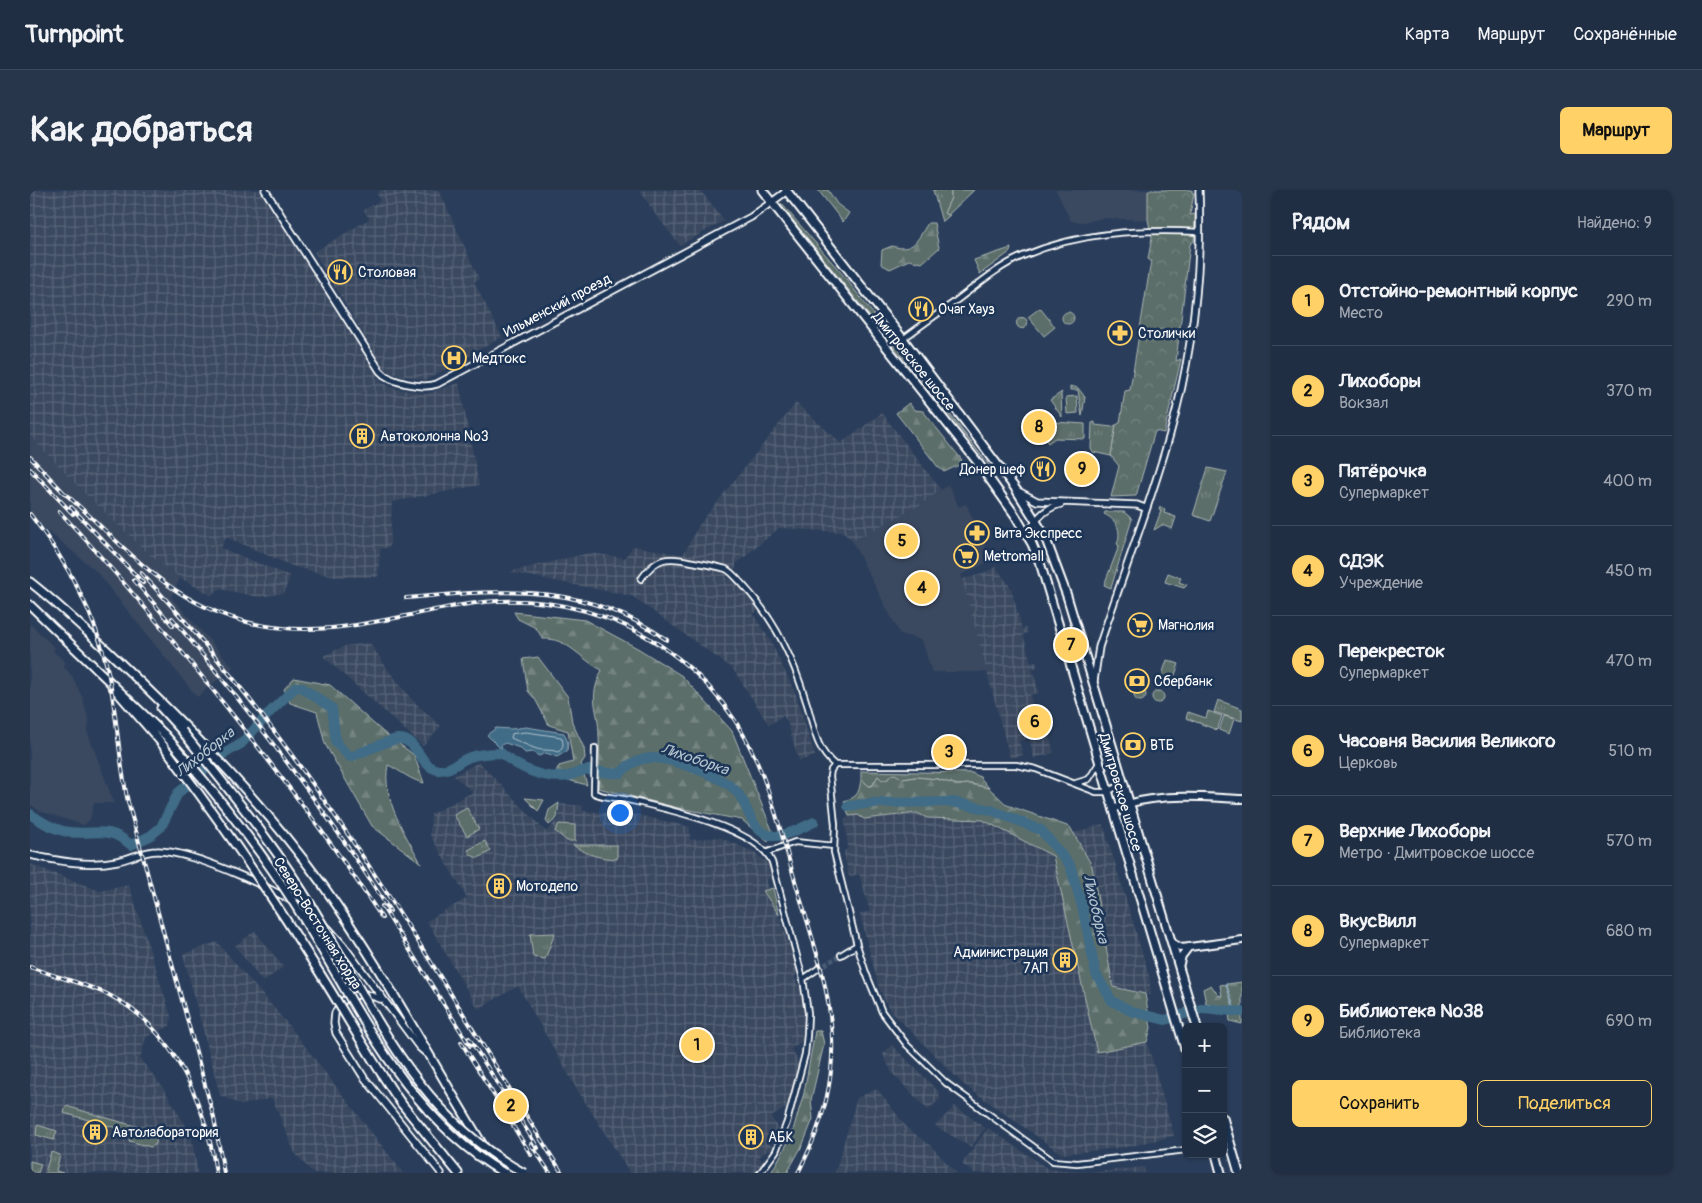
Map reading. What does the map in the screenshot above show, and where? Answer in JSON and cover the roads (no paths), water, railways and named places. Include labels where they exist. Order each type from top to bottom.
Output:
[{"type":"main road","name":"Дмитровское шоссе","points":[[762,190],[1000,491],[1030,539],[1053,600],[1107,792],[1182,1038]]},
{"type":"main road","name":"Дмитровское шоссе","points":[[787,191],[903,339],[1016,488],[1037,520],[1055,560],[1196,1023]]},
{"type":"main road","name":"Северо-Восточная хорда","points":[[30,582],[115,658],[184,730],[245,788],[282,832],[322,886],[366,951],[500,1173]]},
{"type":"main road","name":"Северо-Восточная хорда","points":[[30,605],[97,666],[165,734],[233,817],[292,899],[362,1020],[393,1068],[428,1111],[462,1142],[504,1173]]},
{"type":"main road","name":"Северо-Восточная хорда","points":[[97,666],[159,740],[252,868],[322,975],[362,1045],[402,1103],[458,1173]]},
{"type":"main road","name":"Северо-Восточная хорда","points":[[184,730],[270,844],[302,891],[372,1014],[418,1082],[434,1102],[466,1133],[505,1162],[524,1173]]},
{"type":"main road","points":[[1113,809],[1129,802],[1161,797],[1242,799]]},
{"type":"main road","points":[[1172,942],[1178,948],[1242,940]]},
{"type":"main road","points":[[1179,967],[1182,956],[1190,946]]},
{"type":"main road","points":[[1227,1133],[1238,1173]]},
{"type":"main road","points":[[1217,1158],[1221,1173]]},
{"type":"street","name":"Ильменский проезд","points":[[265,190],[380,371],[390,379],[428,386],[437,384],[773,203]]},
{"type":"street","points":[[1094,686],[1099,647],[1170,434],[1182,385],[1196,283],[1200,232],[1200,190]]},
{"type":"street","name":"Дмитровское шоссе","points":[[773,203],[787,191]]},
{"type":"street","points":[[903,339],[1021,256],[1074,238],[1094,235],[1147,231],[1200,232]]},
{"type":"street","points":[[1016,488],[1031,499],[1065,503],[1137,505],[1145,508]]},
{"type":"street","points":[[1030,539],[1032,526],[1037,520],[1053,506],[1065,503]]},
{"type":"street","points":[[641,579],[651,565],[668,559],[687,560],[728,570],[753,596],[786,646],[806,701],[818,744],[828,759],[835,764],[1016,765],[1036,769],[1096,792],[1107,792],[1122,784]]},
{"type":"street","points":[[595,748],[594,793],[625,799],[713,823],[756,842],[768,852],[803,979],[808,1013],[805,1054],[781,1139],[776,1150],[760,1173]]},
{"type":"street","points":[[835,764],[830,776],[836,864],[857,945],[875,998],[892,1027],[907,1044],[946,1083],[1046,1157],[1058,1163],[1182,1150]]},
{"type":"street","points":[[1075,783],[1089,779],[1099,764]]},
{"type":"street","points":[[768,852],[795,842],[834,846]]},
{"type":"street","points":[[30,854],[52,860],[103,864],[156,851],[180,854],[244,877],[283,895],[312,913],[343,945],[419,1046],[433,1060]]},
{"type":"street","points":[[841,955],[857,945]]},
{"type":"street","points":[[803,979],[819,968]]},
{"type":"street","points":[[386,1003],[368,994],[348,997],[340,1004],[335,1013],[336,1033],[363,1076],[441,1173]]},
{"type":"water","points":[[526,727],[564,733],[568,743],[567,751],[557,757],[546,753],[539,756],[532,752],[525,753],[520,748],[505,743],[501,745],[502,750],[487,735],[496,728]]},
{"type":"waterway","name":"Лихоборка","points":[[30,814],[58,829],[78,833],[107,833],[131,845],[150,836],[161,827],[178,793],[222,755],[241,744],[296,687],[301,687],[332,708],[336,743],[350,757],[397,739],[410,743],[427,764],[438,770],[447,769],[466,758],[501,753],[532,772],[559,777],[587,770],[621,773],[628,766],[640,760],[662,759],[698,770],[730,786],[740,797],[755,825],[766,834],[774,836],[784,835],[814,822]]},
{"type":"waterway","name":"Лихоборка","points":[[848,806],[874,803],[953,802],[991,810],[1041,830],[1070,865],[1082,906],[1096,974],[1112,1001],[1133,1012],[1165,1020],[1204,1008],[1242,1012]]},
{"type":"waterway","points":[[1226,984],[1235,1011]]},
{"type":"tunnel","points":[[819,968],[841,955]]},
{"type":"railway","points":[[30,457],[66,495]]},
{"type":"railway","points":[[30,469],[73,514]]},
{"type":"railway","points":[[62,491],[146,568],[168,585],[191,600],[217,612],[247,622],[302,629],[329,628],[382,621],[462,605],[505,601],[547,603],[587,611],[626,626],[662,646],[694,672],[722,703],[746,739],[763,776],[810,930],[828,1000],[832,1032],[832,1065],[826,1099],[815,1134],[798,1173]]},
{"type":"railway","points":[[71,507],[143,583]]},
{"type":"railway","points":[[59,511],[105,561],[236,719],[311,817],[382,918]]},
{"type":"railway","points":[[30,514],[55,549],[77,586],[101,646],[110,684],[128,802],[214,1118],[224,1173]]},
{"type":"railway","points":[[141,573],[203,641],[315,786],[416,939],[562,1173]]},
{"type":"railway","points":[[134,580],[173,626]]},
{"type":"railway","points":[[406,598],[509,592],[573,599],[604,607],[636,621],[667,640]]},
{"type":"railway","points":[[172,618],[286,761],[390,911]]},
{"type":"railway","points":[[382,906],[470,1046]]},
{"type":"railway","points":[[30,967],[109,995],[132,1009],[152,1027],[169,1048],[195,1095],[204,1121],[216,1173]]},
{"type":"railway","points":[[469,1038],[538,1148]]},
{"type":"railway","points":[[461,1042],[531,1155]]},
{"type":"railway","points":[[531,1144],[550,1173]]},
{"type":"place","name":"Столовая","points":[[340,272]]},
{"type":"place","name":"Очаг Хауз","points":[[921,309]]},
{"type":"place","name":"Столички","points":[[1120,333]]},
{"type":"place","name":"Медтокс","points":[[454,358]]},
{"type":"place","name":"ВкусВилл","points":[[1039,427]]},
{"type":"place","name":"Автоколонна №3","points":[[362,436]]},
{"type":"place","name":"Донер шеф","points":[[1043,469]]},
{"type":"place","name":"Библиотека №38","points":[[1082,469]]},
{"type":"place","name":"Вита Экспресс","points":[[977,533]]},
{"type":"place","name":"Перекресток","points":[[902,541]]},
{"type":"place","name":"Metromall","points":[[966,556]]},
{"type":"place","name":"СДЭК","points":[[922,588]]},
{"type":"place","name":"Магнолия","points":[[1140,625]]},
{"type":"place","name":"Верхние Лихоборы","points":[[1071,645]]},
{"type":"place","name":"Сбербанк","points":[[1137,681]]},
{"type":"place","name":"Часовня Василия Великого","points":[[1035,722]]},
{"type":"place","name":"ВТБ","points":[[1133,745]]},
{"type":"place","name":"Пятёрочка","points":[[949,752]]},
{"type":"place","name":"Мотодепо","points":[[499,886]]},
{"type":"place","name":"Администрация 7АП","points":[[1065,960]]},
{"type":"place","name":"Отстойно-ремонтный корпус","points":[[697,1045]]},
{"type":"place","name":"Лихоборы","points":[[511,1106]]},
{"type":"place","name":"Автолаборатория","points":[[95,1132]]},
{"type":"place","name":"АБК","points":[[751,1137]]}]
